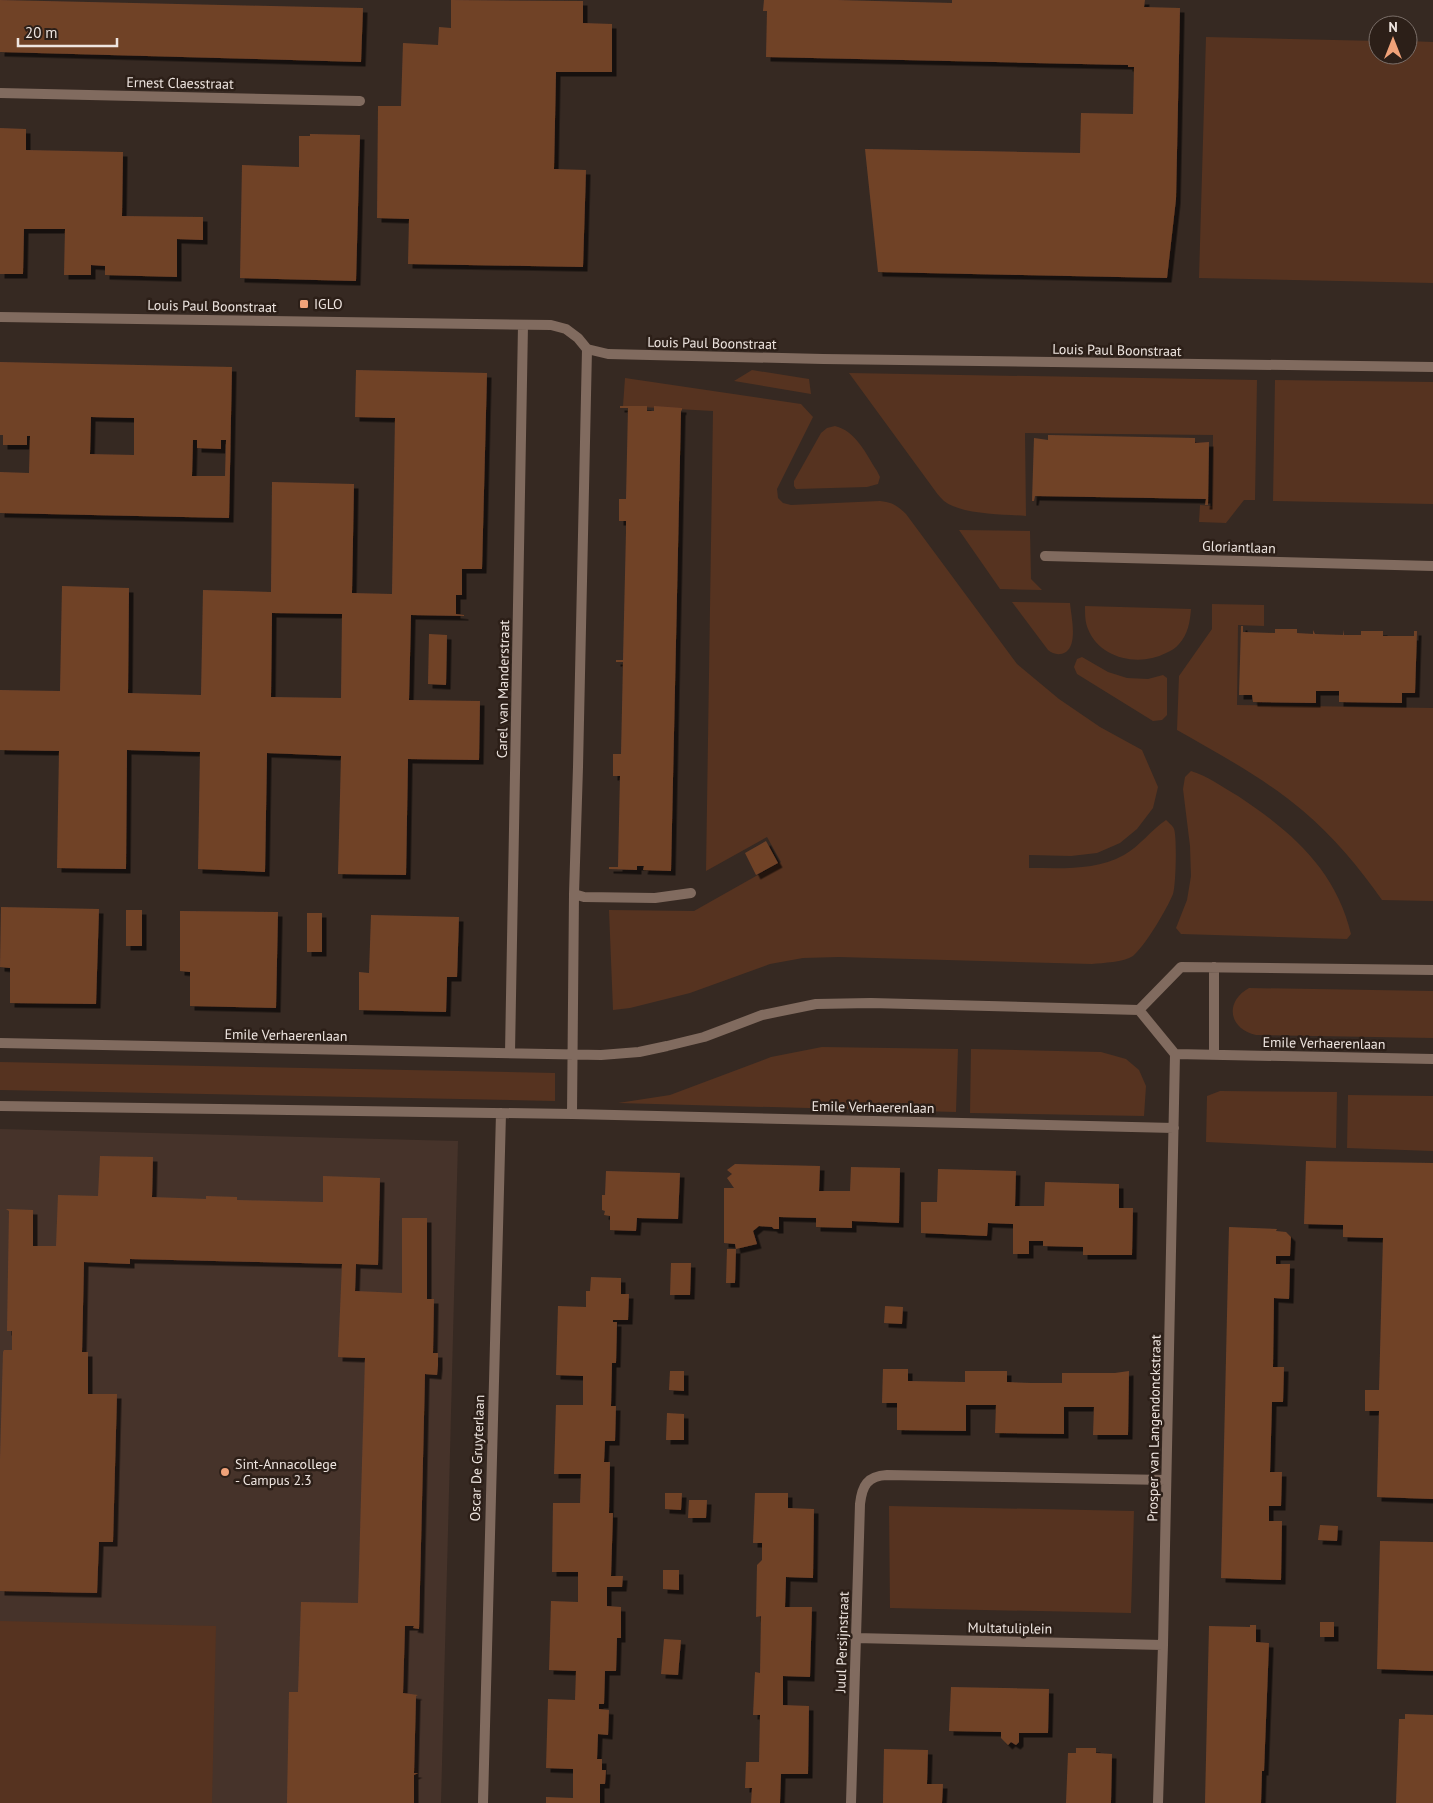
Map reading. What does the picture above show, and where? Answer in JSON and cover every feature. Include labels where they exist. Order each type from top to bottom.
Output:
[{"type":"street","name":"Ernest Claesstraat","points":[[0,93],[360,101]]},
{"type":"street","name":"Louis Paul Boonstraat","points":[[0,317],[551,325],[566,329],[578,338],[587,349],[608,354],[803,359],[1433,367]]},
{"type":"street","name":"Carel van Manderstraat","points":[[510,1053],[523,326]]},
{"type":"street","points":[[572,1114],[574,894],[587,349]]},
{"type":"street","name":"Gloriantlaan","points":[[1045,556],[1433,566]]},
{"type":"street","points":[[574,894],[584,897],[655,898],[691,893]]},
{"type":"street","points":[[1175,1054],[1138,1010],[1181,966],[1433,970]]},
{"type":"street","points":[[1214,966],[1214,1054]]},
{"type":"street","name":"Emile Verhaerenlaan","points":[[0,1043],[601,1055],[639,1052],[667,1046],[704,1036],[762,1015],[816,1004],[871,1003],[1138,1010]]},
{"type":"street","name":"Emile Verhaerenlaan","points":[[1175,1054],[1433,1058]]},
{"type":"street","name":"Prosper van Langendonckstraat","points":[[1158,1803],[1175,1054]]},
{"type":"street","name":"Emile Verhaerenlaan","points":[[0,1106],[572,1114],[1174,1128]]},
{"type":"street","name":"Oscar De Gruyterlaan","points":[[483,1803],[487,1583],[501,1113]]},
{"type":"street","name":"Juul Persijnstraat","points":[[851,1803],[860,1504],[861,1492],[866,1483],[876,1476],[887,1475],[1166,1480]]},
{"type":"street","name":"Multatuliplein","points":[[856,1638],[1163,1645]]},
{"type":"shaded area","points":[[1206,37],[1368,41],[1368,65],[1418,65],[1418,41],[1433,42],[1433,283],[1199,278]]},
{"type":"shaded area","points":[[752,370],[809,379],[811,394],[734,381]]},
{"type":"shaded area","points":[[849,373],[1257,380],[1255,500],[1244,500],[1226,523],[1199,522],[1200,505],[1212,506],[1213,435],[1025,433],[1026,516],[983,513],[961,509],[944,501],[938,494]]},
{"type":"shaded area","points":[[625,378],[801,404],[813,417],[777,489],[778,498],[783,503],[791,505],[880,501],[897,506],[906,514],[1017,664],[1059,699],[1100,727],[1142,750],[1158,787],[1153,808],[1137,829],[1120,843],[1097,853],[1071,856],[1029,855],[1029,868],[1078,868],[1102,864],[1130,851],[1166,820],[1174,829],[1176,841],[1173,894],[1155,927],[1133,956],[1119,961],[1092,964],[839,957],[803,958],[770,964],[690,993],[630,1008],[613,1010],[609,910],[694,911],[781,862],[767,837],[706,871],[713,411],[623,406]]},
{"type":"shaded area","points":[[1275,380],[1433,382],[1433,504],[1273,501]]},
{"type":"shaded area","points":[[835,426],[849,433],[860,444],[880,477],[878,484],[867,487],[796,489],[794,481],[821,433],[827,428]]},
{"type":"shaded area","points":[[959,530],[1030,531],[1031,579],[1042,590],[1000,589]]},
{"type":"shaded area","points":[[1012,602],[1070,603],[1073,636],[1070,648],[1066,652],[1059,654],[1048,650]]},
{"type":"shaded area","points":[[1212,604],[1264,605],[1264,626],[1238,625],[1237,705],[1433,708],[1433,901],[1382,900],[1345,852],[1302,810],[1257,777],[1177,730],[1179,676],[1212,629]]},
{"type":"shaded area","points":[[1085,606],[1191,609],[1186,632],[1176,647],[1155,657],[1133,659],[1121,658],[1101,647],[1086,624]]},
{"type":"shaded area","points":[[1082,657],[1108,672],[1127,678],[1148,679],[1163,675],[1167,678],[1167,715],[1162,720],[1153,721],[1077,674],[1074,667],[1077,659]]},
{"type":"shaded area","points":[[1191,771],[1215,782],[1257,809],[1276,823],[1309,854],[1323,871],[1344,911],[1351,934],[1347,939],[1181,934],[1176,928],[1187,900],[1191,876],[1190,846],[1183,789],[1185,777]]},
{"type":"shaded area","points":[[1249,988],[1433,991],[1433,1038],[1256,1035],[1240,1027],[1235,1021],[1233,1014],[1236,1000]]},
{"type":"shaded area","points":[[822,1047],[958,1049],[956,1112],[618,1103],[670,1095],[771,1057]]},
{"type":"shaded area","points":[[971,1049],[1101,1052],[1126,1059],[1139,1070],[1146,1086],[1144,1116],[970,1113]]},
{"type":"shaded area","points":[[0,1062],[555,1073],[555,1101],[0,1090]]},
{"type":"shaded area","points":[[1220,1091],[1337,1092],[1336,1148],[1206,1142],[1207,1096]]},
{"type":"shaded area","points":[[1348,1095],[1433,1096],[1433,1151],[1347,1148]]},
{"type":"shaded area","name":"Sint-Annacollege - Campus 2.3","points":[[0,1129],[458,1141],[441,1803],[0,1803]]},
{"type":"shaded area","points":[[889,1506],[1134,1511],[1131,1613],[890,1608]]},
{"type":"shaded area","points":[[0,1621],[216,1626],[212,1803],[0,1803]]},
{"type":"building","points":[[0,0],[363,8],[361,62],[0,52]]},
{"type":"building","points":[[451,0],[583,1],[583,23],[612,24],[612,72],[556,72],[554,169],[586,170],[583,267],[408,264],[409,219],[377,218],[378,106],[401,106],[403,43],[438,45],[439,27],[451,28]]},
{"type":"building","points":[[764,0],[952,3],[952,0],[1145,0],[1144,7],[1180,8],[1176,199],[1167,278],[878,272],[865,149],[1080,153],[1081,113],[1133,114],[1134,67],[1128,67],[1128,65],[766,57],[767,11],[763,11]]},
{"type":"building","points":[[0,128],[26,129],[26,150],[123,152],[122,216],[203,217],[203,240],[177,239],[177,277],[105,275],[105,266],[91,265],[91,275],[64,275],[65,229],[24,229],[23,274],[0,274]]},
{"type":"building","points":[[310,134],[360,135],[356,281],[240,278],[242,165],[299,167],[299,136],[310,136]]},
{"type":"building","points":[[0,362],[232,367],[229,518],[0,513],[0,472],[29,473],[30,436],[27,436],[27,445],[3,445],[3,435],[0,435]],"holes":[[[91,417],[134,418],[134,455],[90,454]],[[193,440],[197,440],[197,448],[221,449],[221,440],[226,440],[225,476],[192,476]]]},
{"type":"building","points":[[356,370],[487,373],[482,569],[462,569],[462,595],[456,595],[456,614],[464,616],[411,615],[409,700],[480,701],[479,760],[408,759],[406,875],[338,874],[341,756],[267,753],[265,872],[198,869],[200,752],[127,750],[126,869],[57,868],[59,751],[0,750],[0,690],[60,691],[62,586],[129,588],[128,693],[201,695],[203,590],[271,592],[272,482],[354,484],[352,593],[392,594],[395,418],[355,417]],"holes":[[[272,613],[342,614],[341,698],[271,697]]]},
{"type":"building","points":[[620,406],[647,406],[647,411],[654,411],[654,406],[682,408],[671,871],[643,870],[644,866],[637,866],[637,870],[609,869],[609,867],[618,867],[620,776],[613,776],[613,754],[621,754],[623,662],[616,662],[616,660],[623,660],[626,521],[619,521],[619,499],[626,499],[628,408],[620,408]]},
{"type":"building","points":[[1048,435],[1195,438],[1195,443],[1209,442],[1208,505],[1205,505],[1206,499],[1035,496],[1034,501],[1032,501],[1034,438],[1048,440]]},
{"type":"building","points":[[1241,626],[1243,626],[1243,632],[1275,633],[1275,629],[1297,629],[1297,633],[1313,634],[1313,630],[1315,634],[1343,635],[1343,630],[1344,635],[1361,635],[1361,631],[1383,631],[1383,636],[1414,636],[1414,631],[1417,631],[1415,693],[1402,693],[1402,703],[1339,702],[1339,691],[1316,691],[1316,703],[1253,702],[1252,695],[1239,695]]},
{"type":"building","points":[[429,634],[447,635],[446,685],[428,684]]},
{"type":"building","points":[[766,841],[778,863],[756,875],[745,853]]},
{"type":"building","points":[[1,907],[99,909],[96,1004],[10,1003],[10,968],[0,967]]},
{"type":"building","points":[[126,910],[142,910],[142,946],[126,946]]},
{"type":"building","points":[[180,911],[278,912],[276,1008],[190,1006],[190,972],[180,971]]},
{"type":"building","points":[[307,913],[322,913],[322,952],[307,952]]},
{"type":"building","points":[[371,915],[459,917],[457,977],[447,977],[446,1012],[359,1010],[359,972],[369,973]]},
{"type":"building","points":[[100,1156],[153,1157],[152,1197],[206,1199],[206,1196],[237,1197],[237,1200],[323,1202],[323,1176],[380,1178],[378,1265],[356,1264],[355,1291],[402,1293],[402,1218],[427,1218],[427,1299],[434,1299],[433,1353],[438,1353],[438,1365],[437,1375],[425,1374],[419,1629],[413,1628],[414,1626],[405,1626],[403,1693],[418,1695],[416,1696],[414,1773],[418,1773],[414,1775],[414,1803],[287,1803],[289,1692],[298,1692],[301,1602],[358,1603],[365,1358],[338,1357],[342,1264],[130,1259],[130,1264],[84,1262],[82,1352],[88,1352],[88,1394],[117,1394],[113,1542],[99,1542],[97,1593],[0,1591],[0,1459],[3,1352],[4,1350],[12,1350],[12,1331],[7,1331],[9,1211],[6,1209],[33,1210],[33,1246],[56,1246],[58,1195],[98,1196]]},
{"type":"building","points":[[1306,1161],[1433,1163],[1433,1499],[1377,1497],[1379,1411],[1365,1411],[1365,1390],[1379,1390],[1383,1238],[1343,1237],[1343,1225],[1304,1224]]},
{"type":"building","points":[[735,1164],[820,1166],[819,1191],[850,1191],[851,1167],[900,1168],[899,1223],[852,1221],[852,1228],[816,1227],[816,1218],[779,1217],[779,1229],[759,1226],[753,1231],[757,1244],[736,1249],[735,1244],[724,1243],[724,1188],[734,1188],[727,1178],[732,1174],[727,1170]]},
{"type":"building","points":[[938,1169],[1016,1171],[1015,1206],[1044,1206],[1045,1182],[1119,1184],[1119,1208],[1133,1208],[1132,1255],[1083,1255],[1083,1247],[1043,1246],[1043,1241],[1029,1241],[1029,1254],[1013,1254],[1013,1224],[988,1223],[987,1236],[921,1233],[921,1202],[937,1202]]},
{"type":"building","points":[[606,1171],[680,1173],[678,1219],[637,1218],[636,1231],[610,1230],[610,1216],[604,1215],[605,1211],[602,1210],[602,1195],[605,1195]]},
{"type":"building","points":[[1229,1227],[1277,1229],[1276,1231],[1286,1232],[1291,1237],[1290,1256],[1276,1256],[1276,1264],[1290,1264],[1289,1299],[1274,1298],[1273,1367],[1284,1367],[1283,1402],[1272,1402],[1270,1472],[1282,1472],[1281,1506],[1269,1506],[1269,1521],[1282,1521],[1281,1580],[1221,1578]]},
{"type":"building","points":[[727,1249],[736,1249],[735,1283],[726,1283]]},
{"type":"building","points":[[671,1263],[691,1263],[690,1295],[670,1295]]},
{"type":"building","points":[[591,1277],[621,1278],[621,1294],[629,1294],[628,1320],[613,1320],[613,1322],[617,1322],[616,1363],[612,1363],[611,1406],[616,1406],[615,1441],[605,1441],[604,1462],[610,1462],[609,1513],[613,1513],[611,1576],[623,1576],[622,1587],[607,1587],[607,1606],[621,1607],[621,1638],[617,1638],[616,1671],[605,1671],[604,1704],[599,1704],[599,1709],[609,1710],[608,1735],[598,1734],[597,1759],[602,1759],[602,1770],[606,1770],[605,1784],[600,1784],[600,1803],[546,1803],[546,1797],[573,1798],[573,1769],[546,1768],[548,1699],[575,1700],[576,1671],[549,1670],[551,1601],[578,1602],[578,1572],[552,1572],[553,1503],[580,1503],[581,1474],[554,1474],[556,1405],[583,1405],[583,1376],[556,1375],[558,1306],[586,1307],[586,1291],[590,1291]]},
{"type":"building","points":[[885,1306],[903,1307],[902,1324],[884,1323]]},
{"type":"building","points":[[883,1369],[908,1369],[908,1381],[965,1382],[965,1371],[1007,1371],[1007,1382],[1031,1383],[1062,1383],[1062,1373],[1115,1373],[1129,1371],[1128,1435],[1093,1435],[1094,1407],[1064,1407],[1064,1434],[995,1433],[996,1405],[966,1405],[966,1431],[897,1430],[897,1403],[882,1403]]},
{"type":"building","points":[[670,1371],[684,1371],[684,1391],[669,1390]]},
{"type":"building","points":[[667,1413],[684,1414],[684,1440],[666,1440]]},
{"type":"building","points":[[665,1493],[682,1493],[681,1510],[665,1509]]},
{"type":"building","points":[[755,1493],[788,1493],[788,1508],[814,1509],[813,1578],[786,1577],[785,1607],[812,1607],[810,1677],[783,1676],[783,1705],[809,1706],[808,1774],[781,1774],[780,1803],[751,1803],[752,1788],[745,1788],[746,1762],[759,1762],[760,1715],[753,1715],[755,1672],[760,1673],[761,1616],[756,1617],[757,1565],[762,1560],[762,1543],[753,1543]]},
{"type":"building","points":[[689,1500],[707,1500],[706,1518],[688,1518]]},
{"type":"building","points":[[1320,1525],[1338,1526],[1337,1541],[1318,1540]]},
{"type":"building","points":[[1380,1541],[1433,1542],[1433,1671],[1377,1669]]},
{"type":"building","points":[[663,1570],[679,1570],[679,1590],[663,1589]]},
{"type":"building","points":[[1320,1622],[1334,1622],[1334,1637],[1320,1637]]},
{"type":"building","points":[[1250,1625],[1256,1625],[1256,1642],[1269,1643],[1261,1803],[1205,1803],[1209,1626],[1250,1627]]},
{"type":"building","points":[[664,1639],[681,1640],[678,1675],[661,1674]]},
{"type":"building","points":[[951,1687],[1049,1689],[1048,1733],[1019,1733],[1019,1742],[1016,1745],[1011,1742],[1008,1745],[1001,1738],[1001,1732],[949,1731]]},
{"type":"building","points":[[1405,1714],[1433,1715],[1433,1803],[1396,1803],[1399,1719],[1405,1719]]},
{"type":"building","points":[[1076,1748],[1096,1748],[1096,1753],[1112,1754],[1111,1803],[1066,1803],[1068,1753],[1076,1753]]},
{"type":"building","points":[[884,1749],[928,1750],[927,1784],[943,1784],[942,1803],[883,1803]]},
{"type":"place","name":"IGLO","points":[[304,304]]},
{"type":"place","name":"Sint-Annacollege - Campus 2.3","points":[[225,1472]]}]
